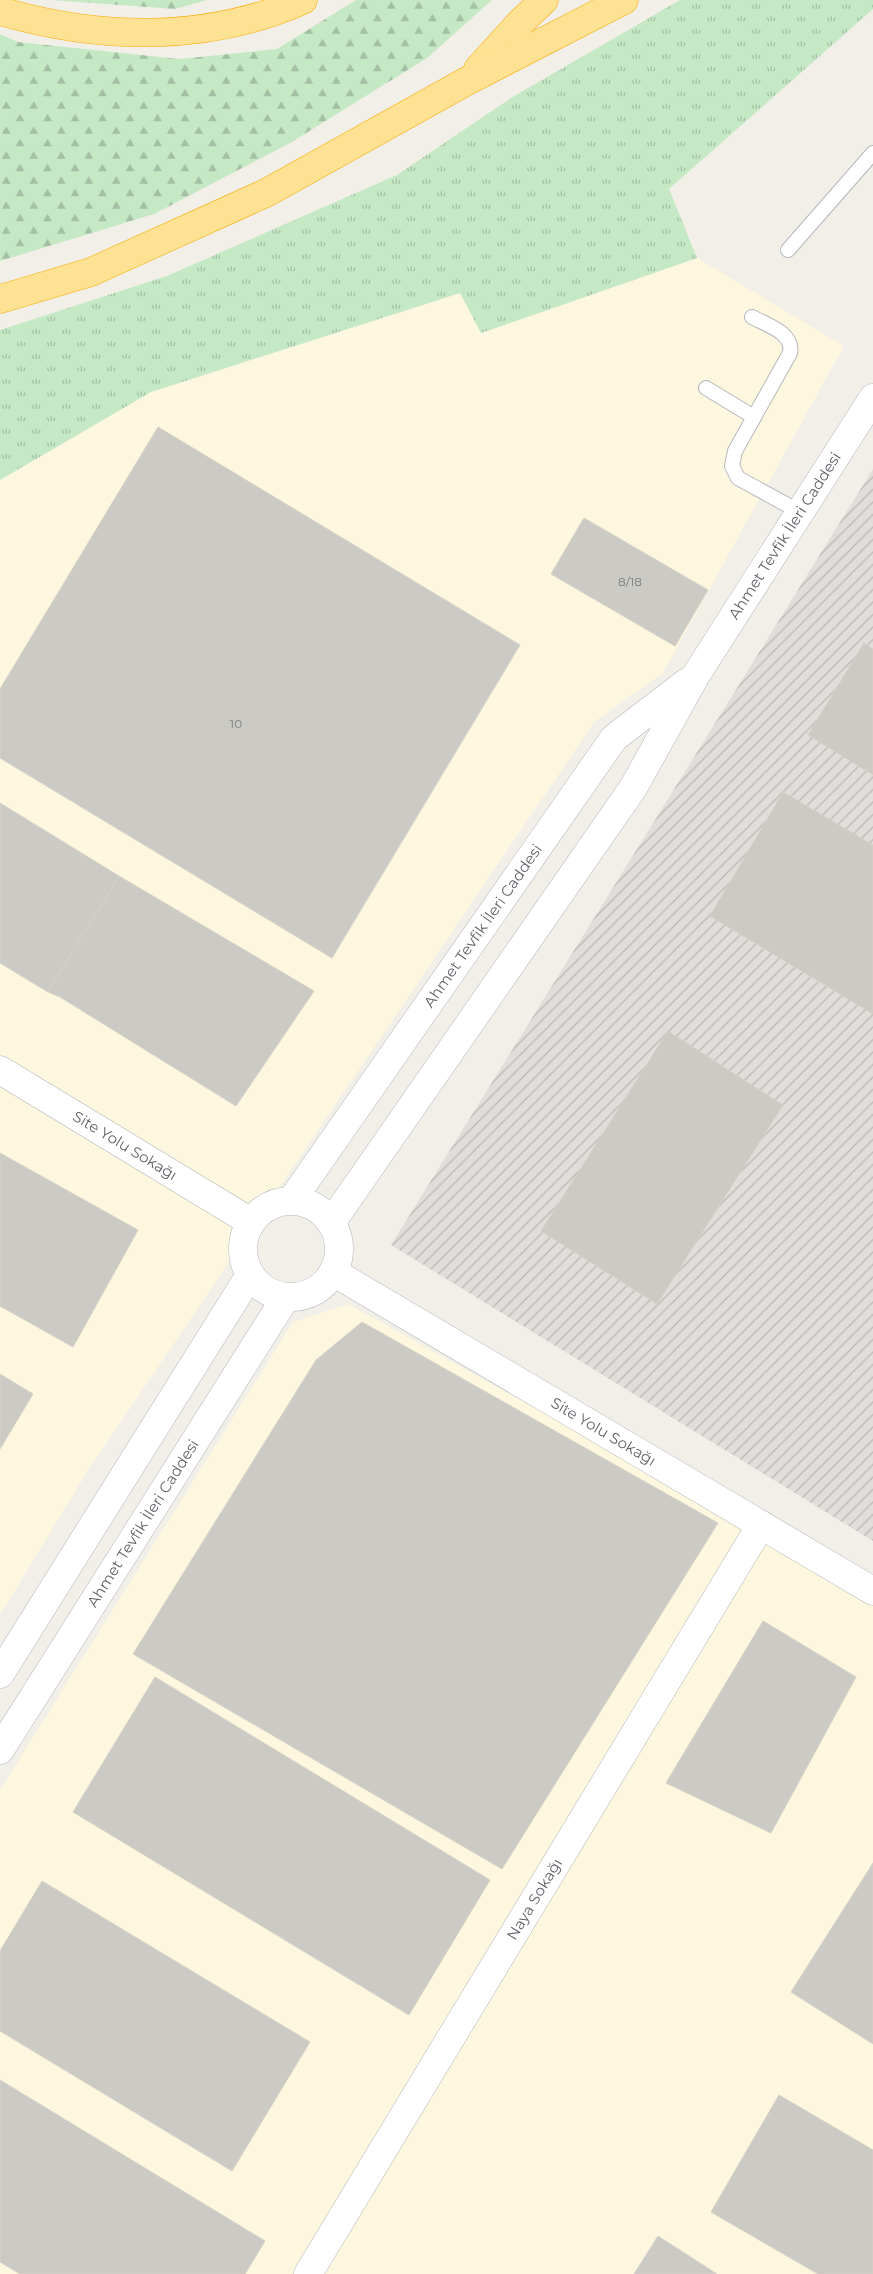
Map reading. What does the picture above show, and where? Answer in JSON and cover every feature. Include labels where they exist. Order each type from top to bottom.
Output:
[{"type":"highway","points":[[0,10],[37,22],[84,30],[130,33],[182,31],[229,25],[280,10],[303,0]]},
{"type":"highway","points":[[467,81],[519,24],[544,0]]},
{"type":"highway","points":[[0,300],[91,272],[266,193],[467,81],[624,0]]},
{"type":"street","name":"Ahmet Tevfik İleri Caddesi","points":[[331,1222],[634,788],[696,675],[873,398]]},
{"type":"street","name":"Ahmet Tevfik İleri Caddesi","points":[[292,1200],[614,738],[696,675]]},
{"type":"street","name":"Site Yolu Sokağı","points":[[0,1070],[251,1222]]},
{"type":"street","points":[[292,1200],[308,1203],[321,1211],[331,1222],[339,1247],[338,1260],[333,1272],[325,1283],[314,1291],[300,1296],[286,1297],[266,1290],[250,1275],[244,1262],[242,1248],[251,1222],[262,1210],[276,1203],[292,1200]]},
{"type":"street","name":"Site Yolu Sokağı","points":[[333,1272],[873,1591]]},
{"type":"street","points":[[0,1674],[250,1275]]},
{"type":"street","name":"Ahmet Tevfik İleri Caddesi","points":[[0,1750],[286,1297]]},
{"type":"street","name":"Naya Sokağı","points":[[308,2274],[762,1525]]},
{"type":"lane","points":[[788,250],[873,153]]},
{"type":"lane","points":[[752,317],[784,335],[790,342],[791,347],[790,353],[732,458],[734,472],[738,478],[800,512]]},
{"type":"lane","points":[[706,388],[754,417]]},
{"type":"shaded area","points":[[697,258],[844,346],[663,673],[594,722],[87,1472],[0,1615],[0,480],[151,392],[461,293],[481,333]]},
{"type":"shaded area","points":[[873,469],[873,1541],[391,1245]]},
{"type":"shaded area","points":[[348,1304],[873,1597],[873,2274],[0,2274],[0,1790],[293,1322]]},
{"type":"green space","points":[[51,0],[207,0],[175,9]]},
{"type":"green space","points":[[356,0],[492,0],[427,58],[290,143],[154,214],[0,261],[0,34],[18,42],[179,59],[277,49]]},
{"type":"green space","points":[[680,0],[873,0],[873,9],[669,189],[697,258],[481,333],[460,293],[151,392],[0,480],[0,330],[167,276],[397,175],[511,98]]},
{"type":"building","points":[[158,427],[520,645],[332,958],[0,758],[0,689]]},
{"type":"building","points":[[584,518],[708,590],[675,646],[551,574]]},
{"type":"building","points":[[864,643],[873,649],[873,775],[808,735]]},
{"type":"building","points":[[783,792],[873,845],[873,1014],[710,916]]},
{"type":"building","points":[[0,803],[119,876],[48,992],[0,963]]},
{"type":"building","points":[[119,876],[314,991],[236,1106],[60,997],[48,992]]},
{"type":"building","points":[[668,1031],[783,1105],[657,1304],[541,1231]]},
{"type":"building","points":[[0,1153],[138,1230],[73,1347],[0,1306]]},
{"type":"building","points":[[362,1322],[718,1523],[502,1869],[133,1654],[316,1360]]},
{"type":"building","points":[[0,1374],[33,1394],[0,1449]]},
{"type":"building","points":[[763,1621],[856,1677],[771,1833],[666,1783]]},
{"type":"building","points":[[155,1677],[490,1880],[409,2015],[73,1812]]},
{"type":"building","points":[[873,1863],[873,2044],[791,1992]]},
{"type":"building","points":[[42,1881],[310,2042],[232,2171],[0,2031],[0,1951]]},
{"type":"building","points":[[0,2080],[265,2241],[245,2274],[20,2274],[0,2262]]},
{"type":"building","points":[[779,2095],[873,2150],[873,2274],[818,2274],[711,2212]]},
{"type":"building","points":[[658,2236],[717,2274],[634,2274]]}]
